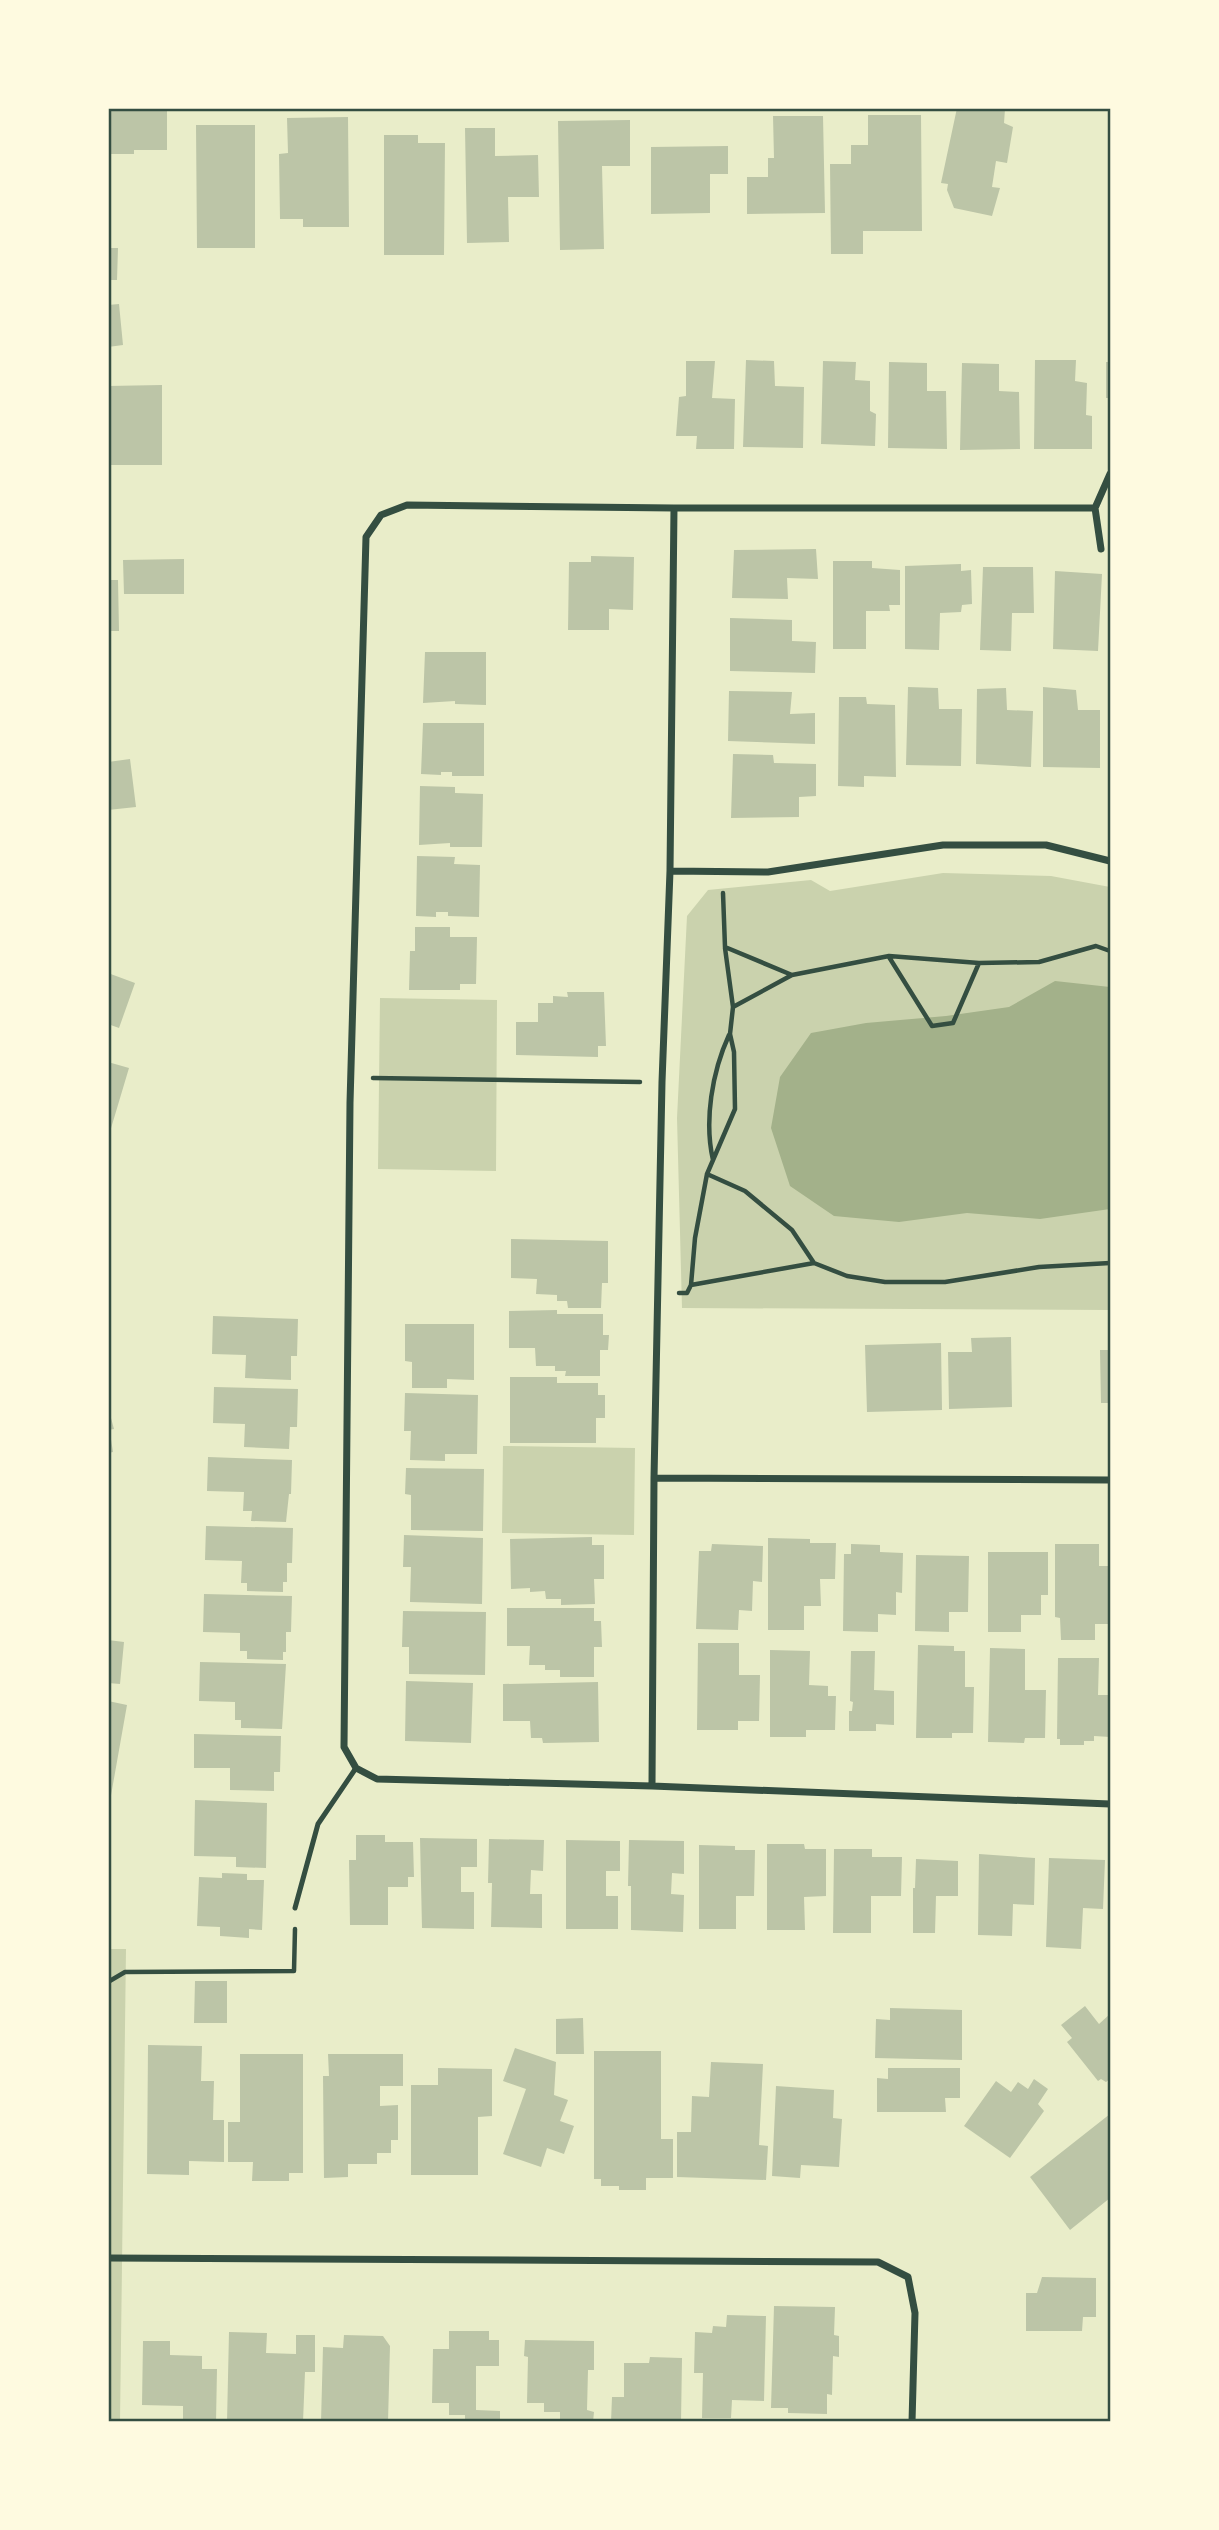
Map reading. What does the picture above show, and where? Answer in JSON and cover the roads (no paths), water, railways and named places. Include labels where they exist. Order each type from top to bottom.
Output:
[{"type":"street","points":[[1101,549],[1096,508],[1110,474]]},
{"type":"street","points":[[1096,508],[407,505],[381,515],[366,537],[351,1033],[344,1747],[356,1768],[377,1779],[652,1786],[1111,1804]]},
{"type":"street","points":[[652,1786],[654,1478],[662,1082],[670,871],[674,508]]},
{"type":"street","points":[[670,871],[768,872],[943,845],[1046,845],[1111,861]]},
{"type":"street","points":[[654,1478],[1111,1480]]},
{"type":"street","points":[[108,2258],[878,2262],[908,2277],[915,2313],[912,2421]]},
{"type":"lane","points":[[295,1908],[318,1824],[356,1768]]}]
